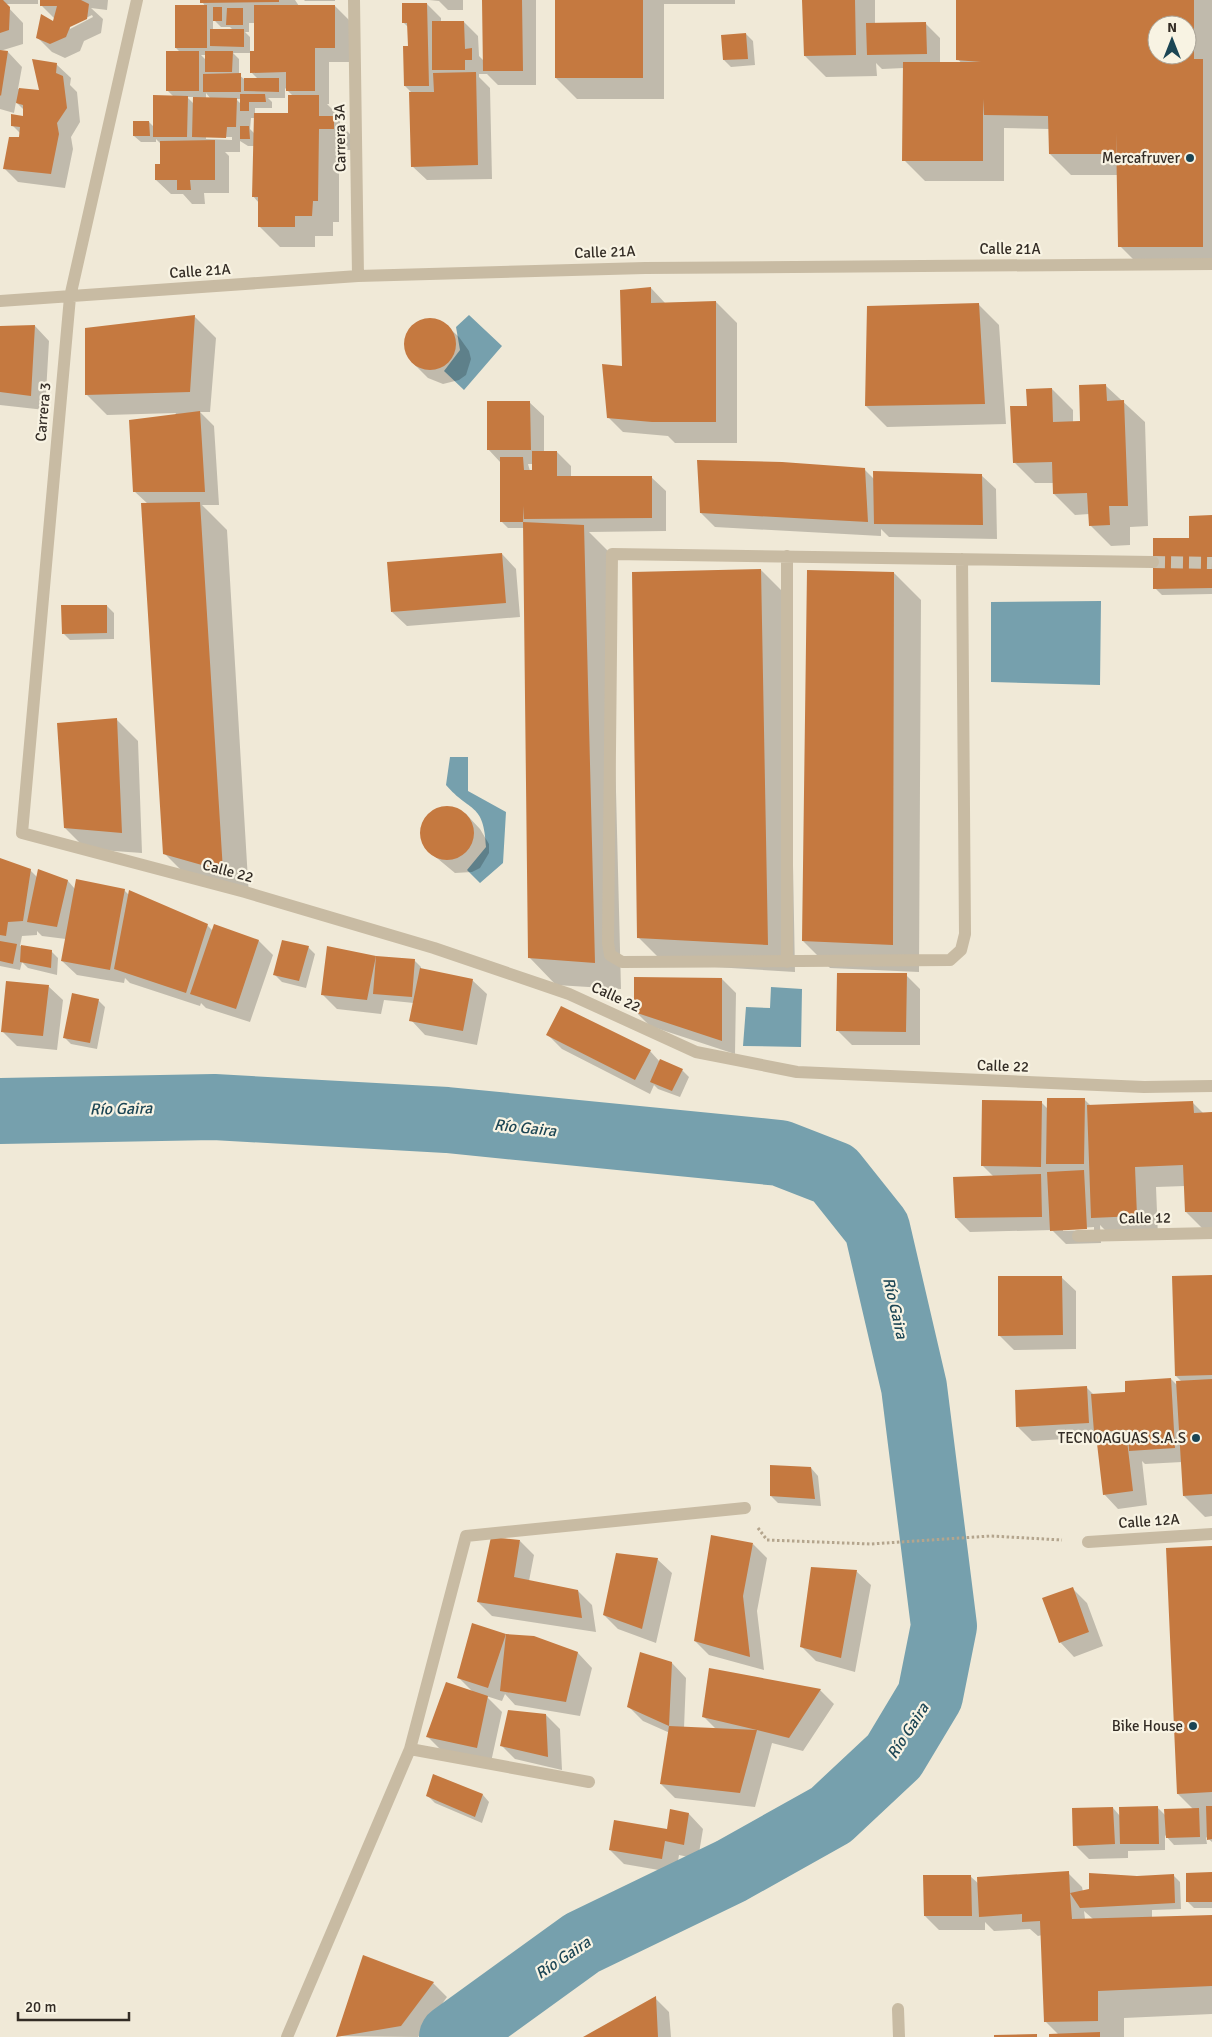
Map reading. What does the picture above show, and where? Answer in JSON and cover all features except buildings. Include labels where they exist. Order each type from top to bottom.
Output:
[{"type":"street","name":"Carrera 3","points":[[22,833],[70,297],[137,0]]},
{"type":"street","name":"Carrera 3A","points":[[354,0],[358,276]]},
{"type":"street","name":"Calle 21A","points":[[0,301],[358,276],[645,268],[1212,264]]},
{"type":"street","points":[[962,559],[966,934],[961,950],[950,960],[622,962],[610,955],[608,943],[612,554],[786,556],[1154,562]]},
{"type":"street","points":[[786,556],[787,962]]},
{"type":"street","name":"Calle 22","points":[[22,833],[245,892],[434,948],[569,994],[696,1052],[797,1072],[1144,1087],[1212,1086]]},
{"type":"street","name":"Calle 12","points":[[1078,1236],[1212,1233]]},
{"type":"street","points":[[287,2037],[410,1749],[466,1536],[745,1508]]},
{"type":"street","name":"Calle 12A","points":[[1088,1542],[1212,1534]]},
{"type":"street","points":[[410,1749],[589,1782]]},
{"type":"street","points":[[898,2009],[899,2037]]},
{"type":"path","points":[[745,1508],[766,1540],[871,1544],[991,1536],[1088,1542]]},
{"type":"water","points":[[469,315],[502,346],[464,390],[444,371],[460,350],[456,327]]},
{"type":"water","points":[[1101,601],[1100,685],[991,682],[991,602]]},
{"type":"water","points":[[450,757],[468,757],[468,791],[506,812],[503,863],[480,883],[467,870],[486,847],[485,833],[479,815],[446,785]]},
{"type":"water","points":[[771,987],[802,989],[801,1047],[743,1046],[746,1007],[770,1008]]},
{"type":"waterway","name":"Río Gaira","points":[[0,1111],[214,1107],[447,1120],[780,1153],[834,1174],[877,1228],[914,1387],[944,1626],[930,1696],[894,1756],[831,1815],[731,1871],[582,1943],[452,2037]]},
{"type":"tunnel","points":[[1153,562],[1212,563]]},
{"type":"place","name":"Mercafruver","points":[[1190,158]]},
{"type":"place","name":"TECNOAGUAS S.A.S","points":[[1196,1438]]},
{"type":"place","name":"Bike House","points":[[1193,1726]]}]
